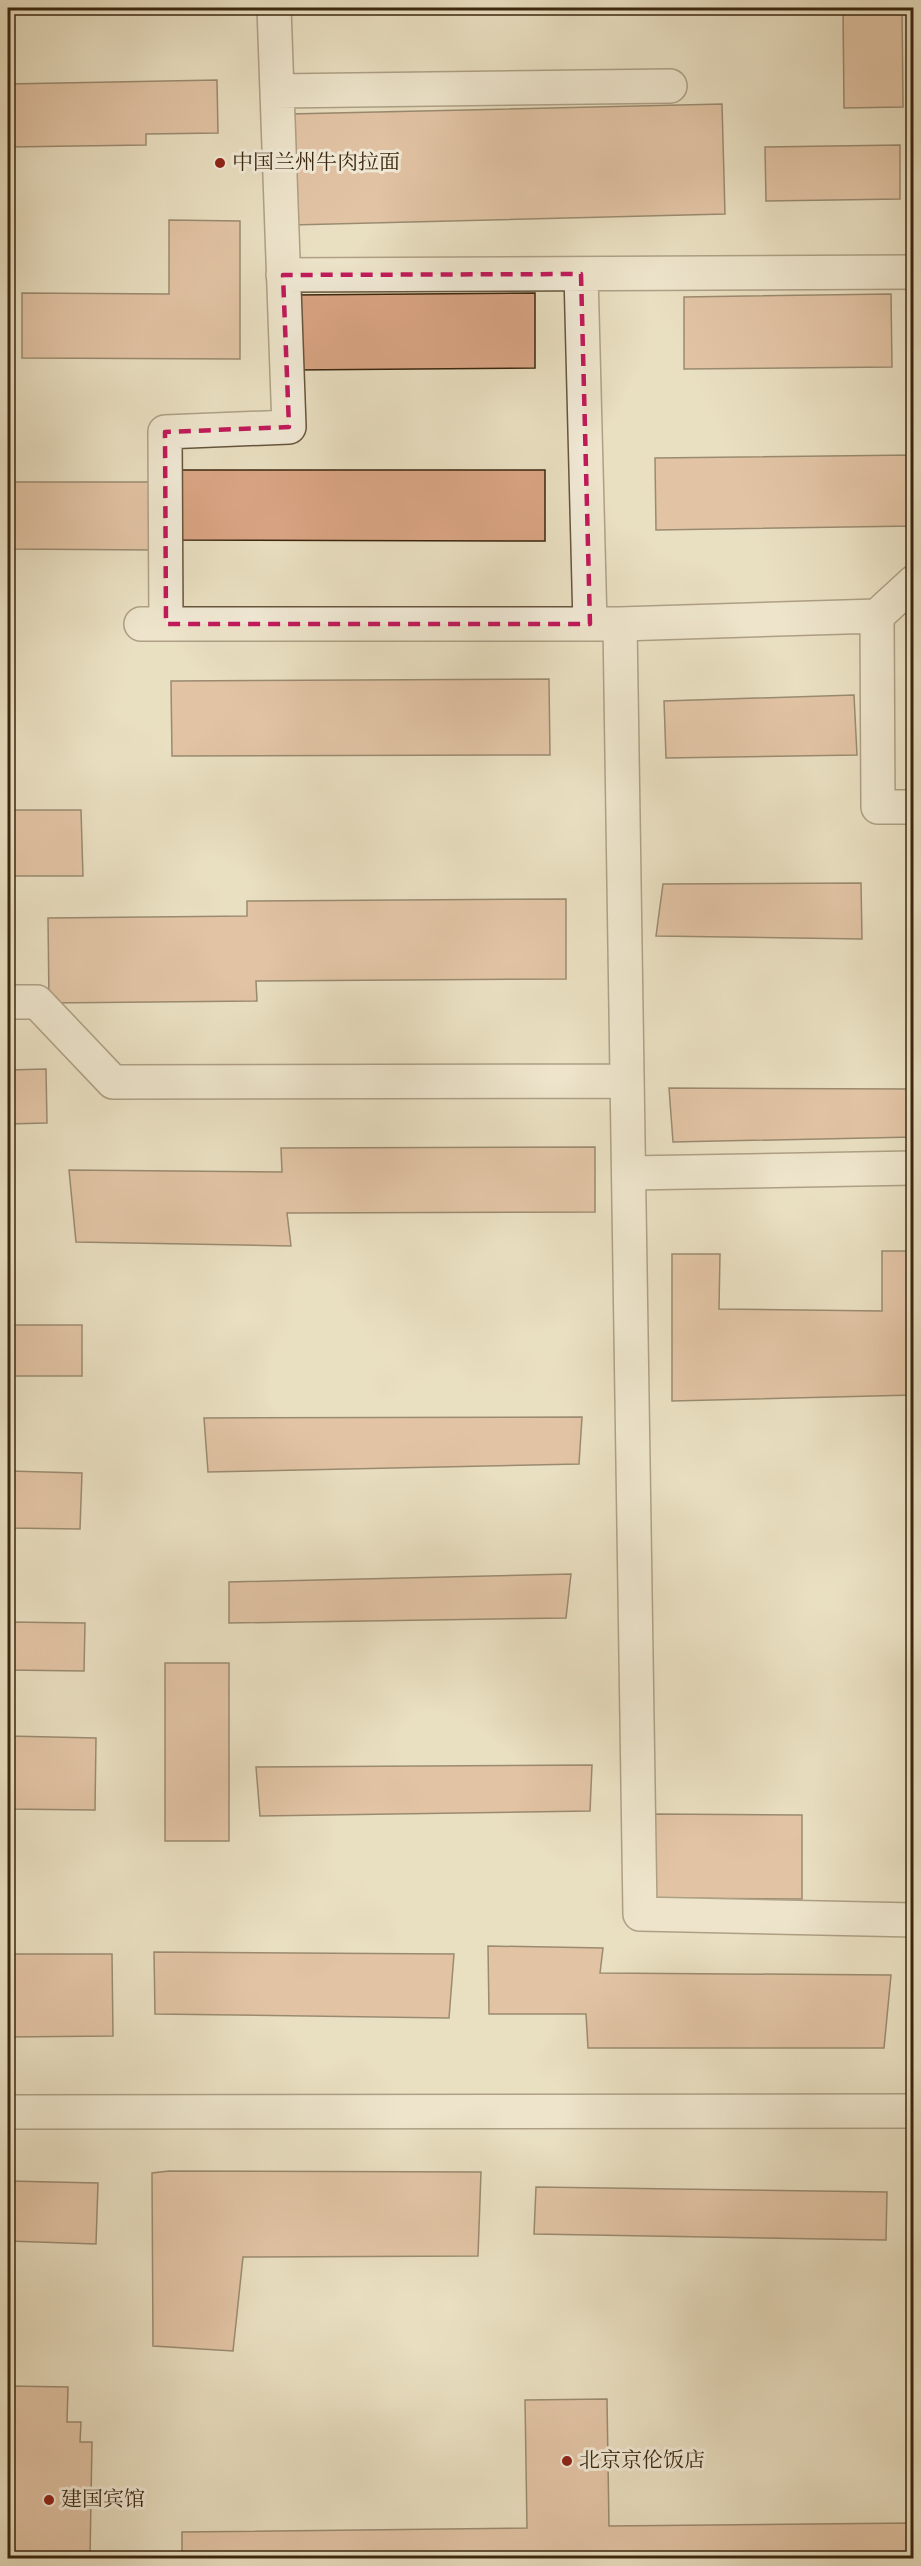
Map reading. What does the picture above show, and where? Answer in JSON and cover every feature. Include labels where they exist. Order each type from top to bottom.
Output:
[{"type":"street","points":[[274,8],[289,427],[165,432],[154,624],[605,624],[877,616],[914,582]]},
{"type":"street","points":[[277,91],[670,86]]},
{"type":"street","points":[[284,275],[914,272]]},
{"type":"street","points":[[581,274],[605,624],[627,1082],[640,1914],[914,1920]]},
{"type":"street","points":[[877,616],[878,807],[914,807]]},
{"type":"street","points":[[8,1002],[38,1002],[113,1082],[627,1082]]},
{"type":"street","points":[[629,1173],[914,1168]]},
{"type":"street","points":[[8,2112],[914,2111]]},
{"type":"highlighted area","points":[[581,274],[590,624],[166,624],[165,432],[289,427],[283,275]]},
{"type":"building","points":[[843,8],[902,8],[903,107],[844,108]]},
{"type":"building","points":[[217,80],[218,133],[146,134],[146,145],[8,147],[8,84]]},
{"type":"building","points":[[722,104],[725,214],[292,225],[289,114]]},
{"type":"building","points":[[900,145],[900,199],[766,201],[765,147]]},
{"type":"building","points":[[169,220],[240,221],[240,359],[22,358],[22,293],[169,294]]},
{"type":"building","points":[[535,293],[535,368],[294,370],[293,295]]},
{"type":"building","points":[[891,294],[892,367],[684,369],[684,297]]},
{"type":"building","points":[[914,455],[914,526],[656,530],[655,458]]},
{"type":"building","points":[[174,470],[545,470],[545,541],[174,540]]},
{"type":"building","points":[[8,482],[156,482],[156,550],[8,549]]},
{"type":"building","points":[[549,679],[550,755],[172,756],[171,681]]},
{"type":"building","points":[[854,695],[857,755],[666,758],[664,701]]},
{"type":"building","points":[[8,810],[81,810],[83,876],[8,876]]},
{"type":"building","points":[[861,883],[862,939],[656,936],[663,884]]},
{"type":"building","points":[[566,899],[566,979],[256,981],[257,1001],[49,1003],[48,918],[247,916],[247,901]]},
{"type":"building","points":[[46,1069],[47,1123],[8,1124],[8,1070]]},
{"type":"building","points":[[669,1088],[914,1089],[914,1137],[673,1142]]},
{"type":"building","points":[[595,1147],[595,1212],[287,1213],[291,1246],[76,1242],[69,1170],[282,1172],[281,1148]]},
{"type":"building","points":[[882,1251],[914,1251],[914,1395],[672,1401],[672,1254],[720,1254],[719,1309],[882,1311]]},
{"type":"building","points":[[8,1325],[82,1325],[82,1376],[8,1376]]},
{"type":"building","points":[[582,1417],[579,1464],[208,1472],[204,1418]]},
{"type":"building","points":[[8,1471],[82,1473],[80,1529],[8,1528]]},
{"type":"building","points":[[571,1574],[566,1618],[229,1623],[229,1582]]},
{"type":"building","points":[[8,1622],[85,1623],[84,1671],[8,1670]]},
{"type":"building","points":[[165,1663],[229,1663],[229,1841],[165,1841]]},
{"type":"building","points":[[8,1736],[96,1738],[95,1810],[8,1809]]},
{"type":"building","points":[[592,1765],[590,1811],[260,1816],[256,1767]]},
{"type":"building","points":[[654,1814],[802,1815],[802,1899],[649,1898]]},
{"type":"building","points":[[488,1946],[603,1948],[600,1973],[891,1975],[884,2048],[588,2048],[586,2014],[489,2014]]},
{"type":"building","points":[[154,1952],[454,1954],[449,2018],[155,2014]]},
{"type":"building","points":[[8,1954],[112,1954],[113,2036],[8,2037]]},
{"type":"building","points":[[169,2171],[481,2172],[478,2256],[243,2257],[233,2351],[153,2346],[152,2173]]},
{"type":"building","points":[[8,2181],[98,2183],[96,2244],[8,2241]]},
{"type":"building","points":[[536,2187],[887,2192],[886,2240],[534,2234]]},
{"type":"building","name":"建国宾馆","points":[[8,2386],[68,2387],[67,2422],[81,2422],[80,2442],[92,2442],[90,2558],[8,2558]]},
{"type":"building","name":"建国宾馆","points":[[8,2386],[68,2387],[67,2422],[81,2422],[80,2442],[92,2442],[90,2558],[8,2558]]},
{"type":"building","name":"北京京伦饭店","points":[[607,2399],[609,2526],[914,2523],[914,2558],[182,2558],[182,2532],[527,2528],[525,2400]]},
{"type":"place","name":"中国兰州牛肉拉面","points":[[220,163]]},
{"type":"place","name":"北京京伦饭店","points":[[567,2461]]},
{"type":"place","name":"建国宾馆","points":[[49,2500]]}]
